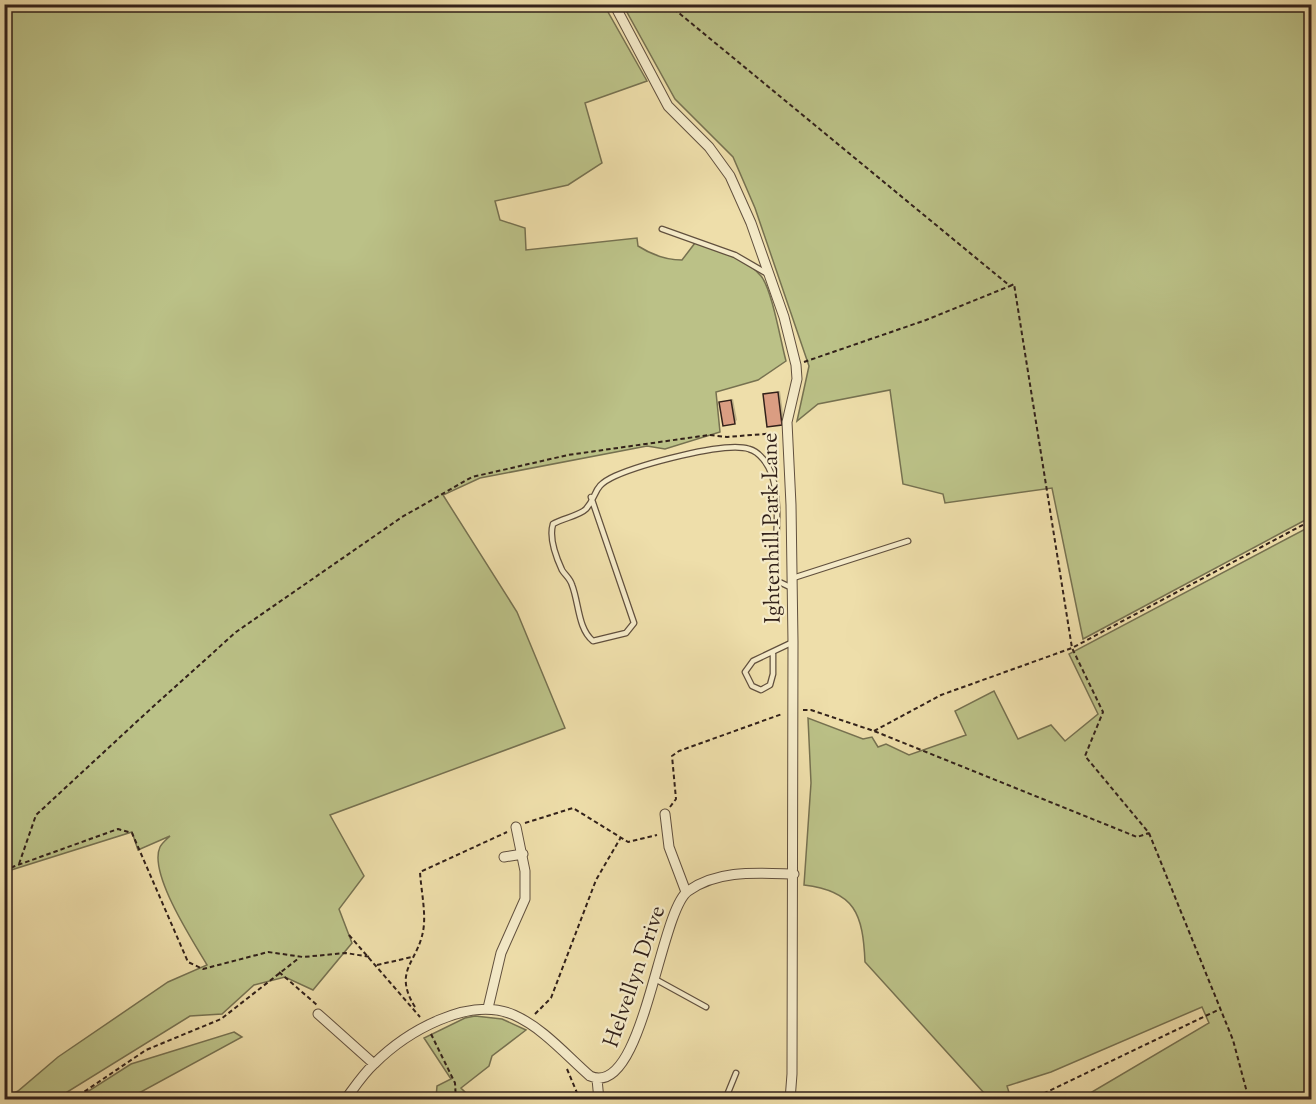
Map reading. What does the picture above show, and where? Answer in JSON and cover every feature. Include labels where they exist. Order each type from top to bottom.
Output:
[{"type":"street","name":"Ightenhill Park Lane","points":[[614,4],[668,106],[709,147],[730,176],[769,275],[796,365],[797,379],[787,423],[793,642],[794,874],[790,1100]]},
{"type":"street","points":[[665,814],[669,847],[686,892]]},
{"type":"street","points":[[489,1008],[501,953],[525,899],[523,854],[516,827]]},
{"type":"street","points":[[504,857],[523,854]]},
{"type":"street","name":"Helvellyn Drive","points":[[345,1100],[374,1064],[402,1041],[460,1011],[489,1008],[526,1022],[597,1079],[608,1076],[625,1062],[655,979],[678,905],[686,892],[711,879],[744,872],[794,874]]},
{"type":"street","points":[[319,1020],[374,1064]]},
{"type":"street","points":[[597,1079],[599,1100]]},
{"type":"lane","points":[[662,229],[735,255],[769,275]]},
{"type":"lane","points":[[591,497],[634,622],[631,630],[626,633],[593,642],[587,636],[572,584],[562,572],[551,532],[553,524],[585,509],[591,497],[598,486],[616,476],[692,453],[736,446],[756,451],[771,473],[777,501],[775,580],[790,583],[908,541]]},
{"type":"lane","points":[[773,654],[773,674],[770,685],[761,690],[752,686],[745,672],[748,666],[793,642]]},
{"type":"lane","points":[[655,979],[706,1007]]},
{"type":"lane","points":[[725,1100],[736,1073]]},
{"type":"path","points":[[668,4],[1010,286]]},
{"type":"path","points":[[796,365],[926,320],[1014,284],[1072,648],[1103,712],[1085,756],[1149,833],[1233,1040],[1249,1100]]},
{"type":"path","points":[[19,864],[36,815],[236,632],[402,517],[472,477],[568,455],[644,443],[709,435],[727,437],[788,432]]},
{"type":"path","points":[[874,731],[941,695],[1072,648],[1311,520]]},
{"type":"path","points":[[665,814],[676,799],[672,756],[679,751],[792,711],[811,710],[874,731],[1137,837],[1149,833]]},
{"type":"path","points":[[415,1007],[405,991],[404,978],[414,957],[424,925],[420,872],[529,820],[573,808],[628,842],[667,833]]},
{"type":"path","points":[[4,870],[118,830],[132,833],[188,962],[203,969],[268,952],[300,957],[346,953],[370,957]]},
{"type":"path","points":[[526,1022],[552,998],[596,880],[621,837]]},
{"type":"path","points":[[349,935],[428,1027],[455,1083],[456,1100]]},
{"type":"path","points":[[72,1100],[146,1050],[221,1019],[300,957]]},
{"type":"path","points":[[377,965],[414,957]]},
{"type":"path","points":[[279,972],[317,1004],[319,1020]]},
{"type":"path","points":[[1030,1100],[1220,1009]]},
{"type":"path","points":[[566,1067],[580,1100]]},
{"type":"green space","points":[[5,5],[604,5],[647,81],[585,103],[602,163],[568,185],[495,201],[500,220],[525,228],[526,250],[637,238],[638,246],[664,258],[682,260],[695,243],[739,259],[755,270],[765,283],[786,361],[758,380],[716,392],[720,432],[665,449],[647,446],[480,478],[443,495],[517,612],[565,728],[330,815],[364,876],[339,909],[352,943],[313,990],[285,977],[254,985],[222,1014],[190,1016],[56,1099],[4,1098],[18,1091],[58,1057],[168,982],[207,965],[174,907],[160,873],[158,859],[160,847],[170,836],[138,850],[132,832],[11,870],[8,864],[5,865]]},
{"type":"green space","points":[[623,5],[1311,5],[1311,517],[1083,639],[1052,488],[945,503],[943,494],[903,484],[890,390],[818,404],[797,421],[809,366],[755,208],[733,157],[675,99]]},
{"type":"green space","points":[[1311,526],[1311,1099],[1080,1099],[1209,1023],[1202,1007],[1051,1072],[1007,1086],[1011,1099],[967,1099],[984,1093],[865,962],[862,931],[853,908],[835,893],[804,885],[811,783],[808,718],[863,739],[872,737],[878,747],[886,744],[909,755],[966,735],[955,711],[994,691],[1018,739],[1051,725],[1065,741],[1098,714],[1069,654]]},
{"type":"green space","points":[[475,1016],[502,1019],[526,1030],[492,1056],[489,1066],[461,1088],[472,1099],[432,1099],[436,1098],[437,1086],[451,1079],[424,1038],[465,1018]]},
{"type":"green space","points":[[234,1032],[242,1037],[128,1099],[76,1099],[131,1064]]},
{"type":"building","points":[[778,392],[782,425],[767,427],[763,394]]},
{"type":"building","points":[[731,400],[735,424],[723,426],[719,402]]}]
